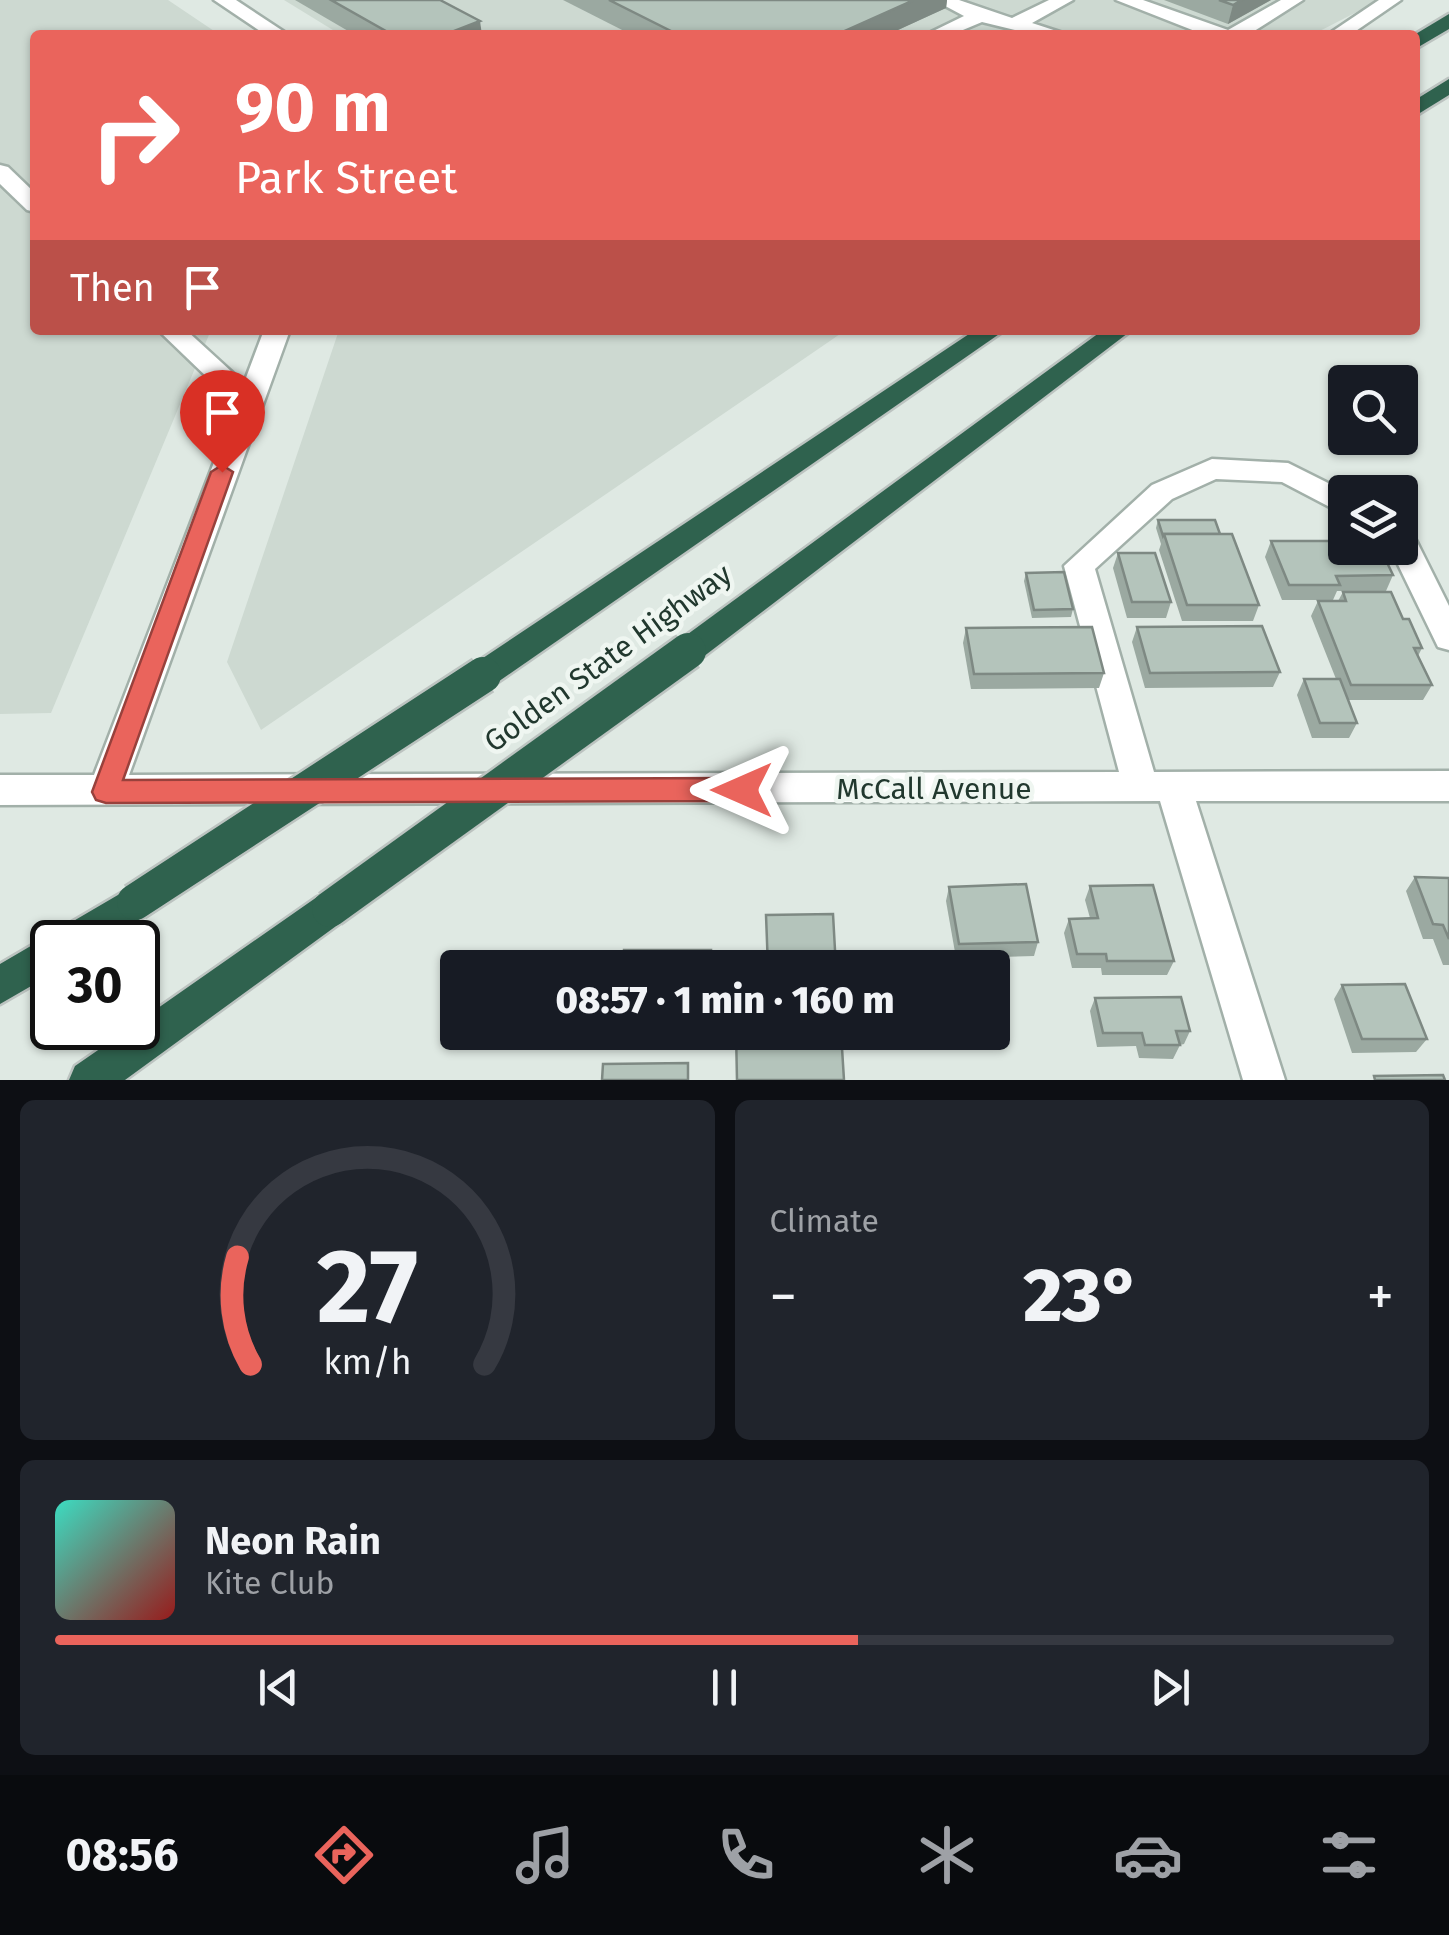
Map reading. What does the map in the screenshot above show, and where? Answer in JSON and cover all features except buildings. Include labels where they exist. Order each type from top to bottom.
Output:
[{"type":"highway","points":[[1420,40],[1449,20]]},
{"type":"highway","points":[[1420,106],[1449,85]]},
{"type":"highway","name":"Golden State Highway","points":[[105,920],[483,675],[985,335]]},
{"type":"highway","name":"Golden State Highway","points":[[90,1080],[688,651],[1113,335]]},
{"type":"highway","points":[[0,986],[30,967]]},
{"type":"street","points":[[224,0],[271,30]]},
{"type":"street","points":[[943,0],[980,16],[1038,30]]},
{"type":"street","points":[[1015,24],[1064,0]]},
{"type":"street","points":[[1125,0],[1208,30]]},
{"type":"street","points":[[1243,30],[1294,0]]},
{"type":"street","points":[[1344,30],[1392,0]]},
{"type":"street","points":[[947,30],[980,16]]},
{"type":"street","points":[[0,172],[30,200]]},
{"type":"street","points":[[175,335],[248,402]]},
{"type":"street","points":[[106,792],[274,335]]},
{"type":"street","points":[[1264,1080],[1079,566],[1162,492],[1212,469],[1288,474],[1328,496]]},
{"type":"street","points":[[1414,565],[1449,638]]},
{"type":"street","name":"McCall Avenue","points":[[0,790],[1449,786]]},
{"type":"shaded area","points":[[0,0],[168,0],[213,30],[30,30],[30,335],[209,335],[51,713],[0,714]]},
{"type":"shaded area","points":[[284,0],[1380,0],[1322,30],[333,30]]},
{"type":"shaded area","points":[[337,335],[839,335],[261,730],[227,662]]},
{"type":"route","points":[[222,472],[106,792],[742,790]]}]
